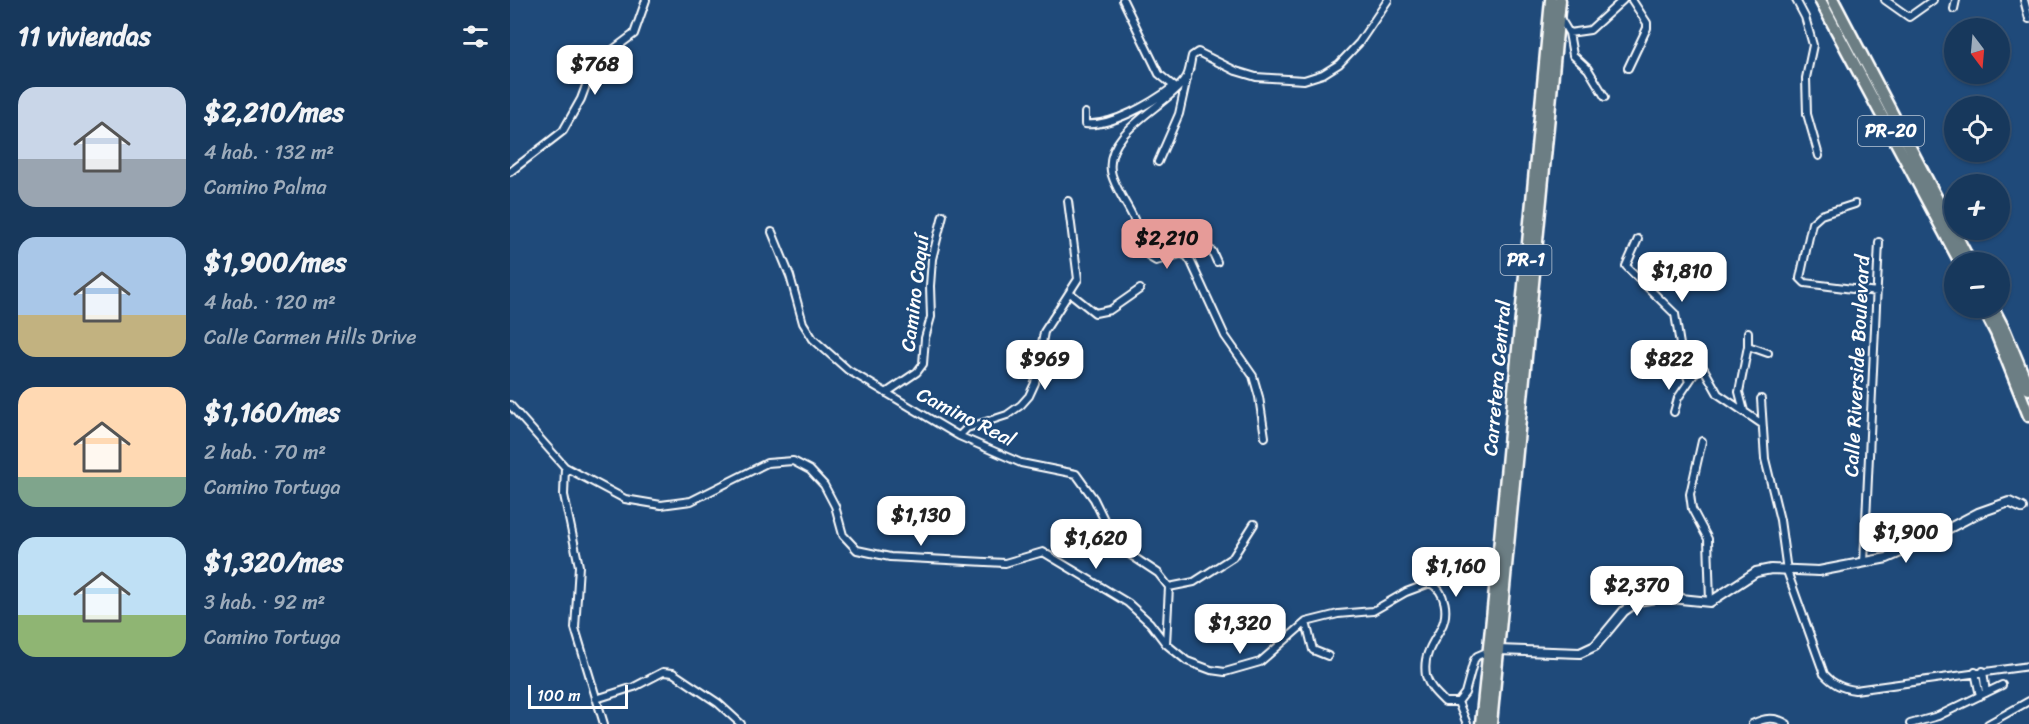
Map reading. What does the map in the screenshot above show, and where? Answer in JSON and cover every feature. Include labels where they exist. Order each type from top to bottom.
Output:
[{"type":"highway","name":"Carretera Central","points":[[1491,724],[1493,650],[1551,0]]},
{"type":"highway","name":"Carretera Central","points":[[1481,724],[1493,650],[1560,0]]},
{"type":"highway","name":"PR-20","points":[[1820,0],[1955,252]]},
{"type":"highway","name":"PR-20","points":[[1834,0],[1965,252]]},
{"type":"highway","points":[[1988,318],[2029,416]]},
{"type":"highway","points":[[1998,318],[2029,389]]},
{"type":"street","points":[[510,172],[563,131],[581,99],[594,64],[634,34],[646,0]]},
{"type":"street","points":[[1123,0],[1159,74],[1176,88]]},
{"type":"street","points":[[1158,162],[1179,114],[1192,56],[1198,52],[1236,71],[1256,76],[1304,80],[1323,74],[1339,64],[1359,43],[1388,0]]},
{"type":"street","points":[[1569,33],[1590,30],[1623,0]]},
{"type":"street","points":[[1628,68],[1647,28],[1647,23],[1632,0]]},
{"type":"street","points":[[1796,0],[1805,17],[1813,45],[1806,78],[1807,114],[1819,156]]},
{"type":"street","points":[[1885,0],[1909,17],[1933,0]]},
{"type":"street","points":[[1954,9],[1956,0]]},
{"type":"street","points":[[2024,0],[2029,20]]},
{"type":"street","points":[[1558,15],[1569,33],[1573,55],[1588,69],[1605,97]]},
{"type":"street","points":[[1188,75],[1127,130],[1111,158],[1112,173],[1135,220],[1143,246],[1150,258],[1155,261],[1205,247],[1212,251],[1217,262]]},
{"type":"street","points":[[1085,113],[1085,124],[1097,125],[1151,103],[1176,88]]},
{"type":"street","points":[[958,436],[967,428],[1007,416],[1029,396],[1035,383],[1044,332],[1078,279],[1068,201]]},
{"type":"street","points":[[1856,204],[1821,215],[1812,223],[1800,278],[1805,283],[1877,292]]},
{"type":"street","name":"Camino Coquí","points":[[886,393],[917,372],[924,363],[925,338],[931,317],[932,260],[944,215]]},
{"type":"street","name":"Camino Real","points":[[772,232],[790,276],[802,323],[813,339],[848,370],[958,436],[1021,463],[1076,474],[1094,499],[1117,546],[1158,573],[1169,587]]},
{"type":"street","points":[[1638,239],[1626,266],[1675,314],[1689,382]]},
{"type":"street","name":"Calle Riverside Boulevard","points":[[1864,563],[1879,242]]},
{"type":"street","points":[[1181,254],[1187,256],[1191,262],[1225,336],[1253,376],[1259,397],[1265,437]]},
{"type":"street","points":[[1070,293],[1095,314],[1110,310],[1140,289]]},
{"type":"street","points":[[1744,412],[1739,392],[1748,346],[1748,332]]},
{"type":"street","points":[[1748,346],[1768,353]]},
{"type":"street","points":[[1674,412],[1678,398],[1696,370],[1704,369],[1718,394],[1762,423]]},
{"type":"street","points":[[1761,399],[1765,459],[1780,520],[1787,571],[1824,674],[1842,688],[1855,690],[2029,666]]},
{"type":"street","points":[[510,405],[565,467],[625,499],[661,505],[691,501],[768,463],[793,461],[810,470],[824,485],[835,506],[843,535],[857,550],[890,557],[1005,563],[1043,552],[1128,603],[1150,623],[1166,644],[1187,661],[1211,670],[1225,672],[1260,662],[1306,622],[1338,614],[1373,611],[1406,592],[1430,583],[1442,596],[1446,611],[1441,628],[1427,654],[1426,674],[1430,687],[1445,702],[1458,702]]},
{"type":"street","points":[[1702,441],[1690,494],[1692,509],[1708,539],[1710,602]]},
{"type":"street","points":[[565,467],[564,495],[579,566],[575,628],[604,724]]},
{"type":"street","points":[[1458,702],[1465,693],[1474,660],[1493,650],[1580,653],[1595,646],[1624,611],[1638,601],[1661,597],[1710,602],[1756,572],[1771,569],[1819,571],[1864,563],[1898,553],[1978,513],[2009,502],[2022,508]]},
{"type":"street","points":[[1166,644],[1169,587],[1194,582],[1233,557],[1254,524]]},
{"type":"street","points":[[1306,622],[1313,650],[1328,656]]},
{"type":"street","points":[[596,699],[634,687],[663,672],[673,673],[718,704],[741,724]]},
{"type":"street","points":[[1979,672],[1983,694]]},
{"type":"street","points":[[1910,724],[1938,716],[2002,685]]},
{"type":"street","points":[[1988,724],[2029,701]]},
{"type":"street","points":[[1458,702],[1467,724]]},
{"type":"street","points":[[1752,724],[1771,718],[1778,718],[1787,724]]}]
